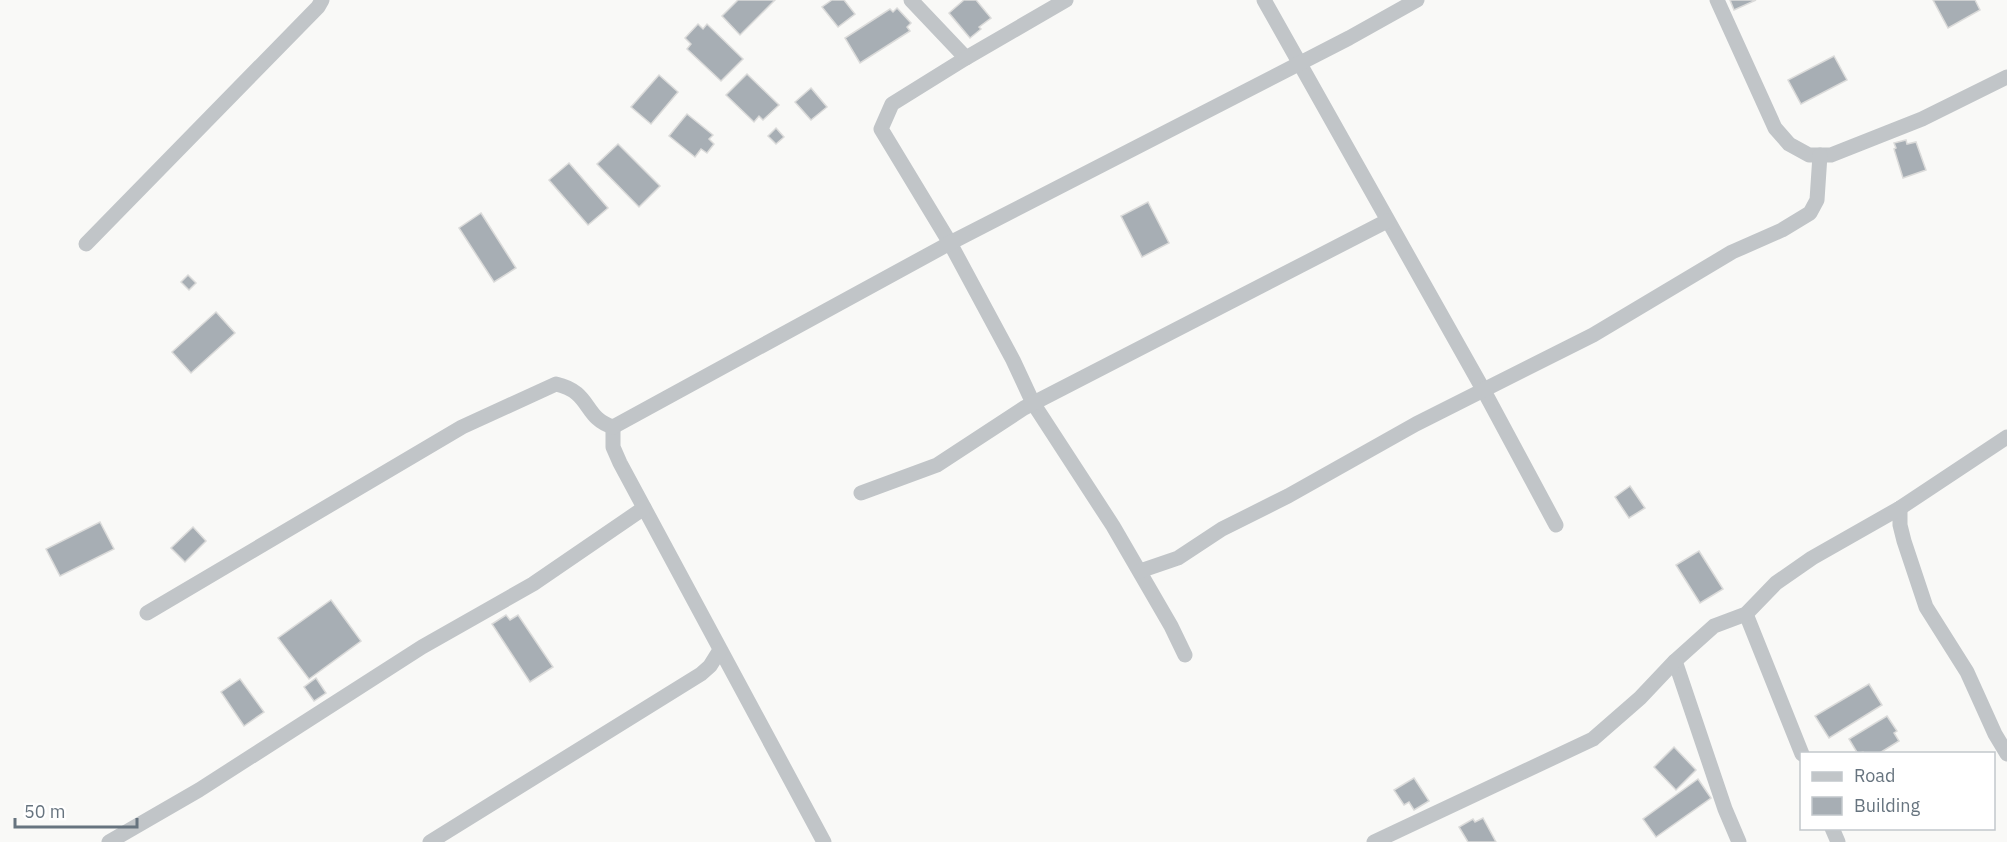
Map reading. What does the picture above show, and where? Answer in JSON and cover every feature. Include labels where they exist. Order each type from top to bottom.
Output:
[{"type":"street","points":[[86,244],[318,7],[322,0]]},
{"type":"street","points":[[911,0],[966,58]]},
{"type":"street","points":[[1066,0],[892,104],[881,129],[950,243],[1013,360],[1033,403],[1113,526],[1140,571],[1185,656]]},
{"type":"street","points":[[1264,0],[1484,391],[1556,525]]},
{"type":"street","points":[[147,613],[462,427],[556,384],[577,392],[594,416],[602,423],[613,427],[950,243],[1349,38],[1417,0]]},
{"type":"street","points":[[1717,0],[1775,128],[1789,144],[1809,154],[1831,155],[1922,119],[2007,77]]},
{"type":"street","points":[[1140,571],[1178,558],[1222,529],[1288,496],[1416,424],[1593,335],[1732,252],[1782,230],[1810,213],[1817,200],[1820,155]]},
{"type":"street","points":[[861,493],[937,465],[1033,403],[1387,221]]},
{"type":"street","points":[[613,427],[613,447],[620,463],[824,842]]},
{"type":"street","points":[[1374,842],[1593,739],[1640,698],[1675,661],[1714,626],[1746,614],[1776,583],[1812,558],[1900,508],[2007,437]]},
{"type":"street","points":[[110,842],[199,790],[422,647],[533,584],[644,508]]},
{"type":"street","points":[[1900,508],[1900,525],[1904,541],[1926,607],[1967,672],[1995,734],[2007,754]]},
{"type":"street","points":[[1746,614],[1802,752]]},
{"type":"street","points":[[430,842],[701,674],[710,666],[720,650]]},
{"type":"street","points":[[1675,661],[1725,809],[1739,842]]},
{"type":"building","points":[[738,0],[775,0],[740,35],[722,16]]},
{"type":"building","points":[[832,0],[844,0],[855,14],[838,27],[822,7]]},
{"type":"building","points":[[964,0],[976,0],[991,18],[970,38],[949,13]]},
{"type":"building","points":[[1730,0],[1756,0],[1734,10]]},
{"type":"building","points":[[1933,0],[1975,0],[1980,10],[1948,28]]},
{"type":"building","points":[[897,8],[911,23],[907,27],[910,31],[860,63],[845,38],[890,9],[893,12]]},
{"type":"building","points":[[698,24],[703,29],[707,24],[743,59],[721,81],[687,49],[691,44],[685,38]]},
{"type":"building","points":[[1834,56],[1847,80],[1801,104],[1788,80]]},
{"type":"building","points":[[747,74],[779,105],[763,120],[759,116],[754,122],[726,95]]},
{"type":"building","points":[[659,75],[678,92],[651,124],[631,107]]},
{"type":"building","points":[[811,88],[827,107],[811,120],[795,102]]},
{"type":"building","points":[[687,114],[713,135],[709,139],[714,144],[707,153],[701,149],[695,157],[669,136]]},
{"type":"building","points":[[776,128],[784,137],[776,144],[768,136]]},
{"type":"building","points":[[1906,140],[1907,144],[1916,142],[1926,170],[1903,178],[1894,143]]},
{"type":"building","points":[[618,144],[660,186],[639,207],[597,164]]},
{"type":"building","points":[[569,163],[608,208],[588,225],[549,180]]},
{"type":"building","points":[[1148,202],[1169,243],[1142,257],[1121,216]]},
{"type":"building","points":[[481,213],[516,268],[494,282],[459,228]]},
{"type":"building","points":[[188,275],[196,283],[189,290],[181,282]]},
{"type":"building","points":[[216,312],[235,333],[191,373],[172,352]]},
{"type":"building","points":[[1630,486],[1645,508],[1629,518],[1615,497]]},
{"type":"building","points":[[100,522],[114,549],[60,576],[46,549]]},
{"type":"building","points":[[193,527],[206,541],[185,562],[171,548]]},
{"type":"building","points":[[1699,551],[1723,589],[1700,603],[1676,565]]},
{"type":"building","points":[[331,600],[361,641],[309,679],[278,638]]},
{"type":"building","points":[[506,615],[510,620],[518,615],[553,667],[530,682],[492,624]]},
{"type":"building","points":[[316,678],[326,693],[314,701],[304,687]]},
{"type":"building","points":[[240,679],[264,712],[244,726],[221,692]]},
{"type":"building","points":[[1869,684],[1882,705],[1829,738],[1815,716]]},
{"type":"building","points":[[1887,716],[1897,731],[1894,733],[1899,741],[1881,752],[1857,752],[1849,739]]},
{"type":"building","points":[[1674,747],[1696,770],[1676,790],[1654,767]]},
{"type":"building","points":[[1414,778],[1429,801],[1414,810],[1409,802],[1404,805],[1394,790]]},
{"type":"building","points":[[1698,779],[1711,798],[1656,837],[1643,819]]},
{"type":"building","points":[[1483,818],[1496,842],[1468,842],[1459,827],[1473,819],[1475,822]]}]
